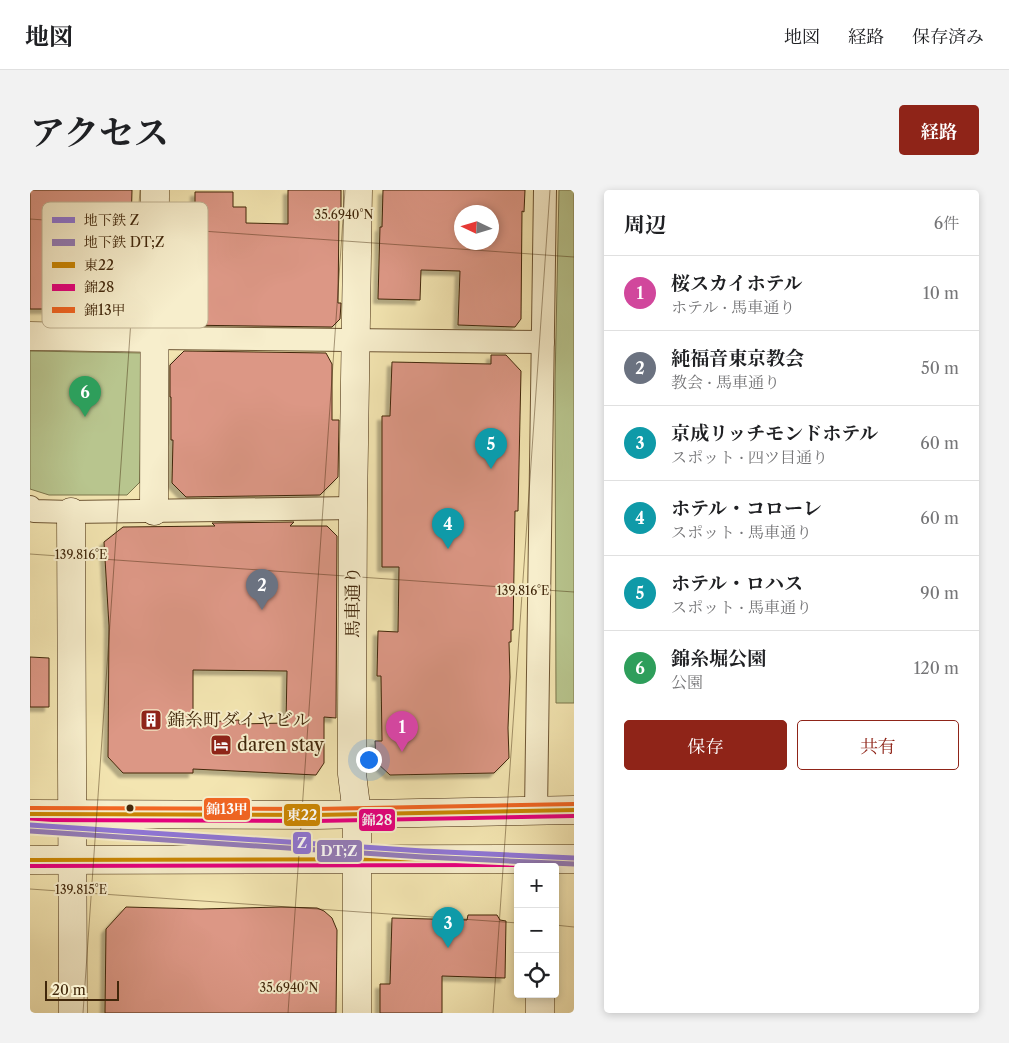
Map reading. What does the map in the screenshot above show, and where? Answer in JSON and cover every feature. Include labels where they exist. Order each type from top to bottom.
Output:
[{"type":"street","name":"馬車通り","points":[[357,1013],[357,814],[352,774],[352,720],[358,190]]},
{"type":"street","points":[[536,811],[545,190]]},
{"type":"street","points":[[154,511],[155,328]]},
{"type":"street","points":[[30,336],[543,342]]},
{"type":"street","points":[[30,507],[34,511],[71,512],[353,508]]},
{"type":"street","points":[[71,512],[73,1013]]},
{"type":"street","points":[[30,814],[357,814],[574,810]]},
{"type":"street","points":[[30,860],[357,860],[542,863],[574,859]]},
{"type":"street","points":[[540,998],[540,1013]]},
{"type":"green space","points":[[559,190],[574,190],[574,703],[556,703],[555,382]]},
{"type":"green space","points":[[30,351],[142,353],[140,482],[127,495],[49,495],[30,489]]},
{"type":"building","points":[[30,190],[132,190],[132,202],[42,202],[42,309],[30,309]]},
{"type":"building","points":[[288,190],[341,190],[338,303],[341,303],[340,319],[332,327],[208,325],[208,202],[195,202],[195,192],[233,192],[233,207],[246,207],[246,223],[288,224]]},
{"type":"building","points":[[383,190],[525,190],[524,212],[522,211],[521,319],[515,327],[458,325],[460,271],[421,270],[420,300],[378,299],[380,227],[382,227]]},
{"type":"building","points":[[184,351],[326,353],[332,364],[332,420],[339,420],[338,477],[320,495],[186,497],[172,483],[173,440],[171,440],[170,397],[170,365]]},
{"type":"building","points":[[491,355],[506,355],[521,371],[518,511],[515,511],[513,630],[511,630],[511,642],[509,642],[509,758],[494,773],[390,775],[376,762],[375,741],[382,741],[381,676],[377,676],[378,631],[398,632],[399,567],[382,567],[382,416],[390,416],[392,362],[491,364]]},
{"type":"building","points":[[294,522],[290,526],[327,526],[337,536],[336,718],[324,717],[324,763],[316,775],[193,769],[193,773],[123,773],[108,757],[109,626],[104,542],[123,527],[215,526],[212,523]],"holes":[[[193,670],[287,671],[286,723],[239,724],[239,720],[193,723]]]},
{"type":"building","points":[[30,657],[49,658],[49,707],[30,707]]},
{"type":"building","points":[[126,907],[201,909],[281,907],[317,908],[324,911],[332,918],[337,930],[336,1013],[105,1013],[106,929]]},
{"type":"building","points":[[468,915],[497,915],[500,920],[506,921],[505,978],[442,976],[442,1013],[380,1013],[380,984],[390,984],[392,918],[467,920]]},
{"type":"metro line","name":"Z","points":[[30,825],[423,851],[574,858]]},
{"type":"metro line","name":"DT;Z","points":[[30,831],[423,857],[574,864]]},
{"type":"transit line","name":"錦13甲","points":[[30,808],[315,809],[574,804]]},
{"type":"transit line","name":"東22","points":[[30,814],[315,815],[574,810]]},
{"type":"transit line","name":"錦28","points":[[30,820],[315,821],[574,816]]},
{"type":"transit line","name":"東22","points":[[30,860],[574,859]]},
{"type":"transit line","name":"錦28","points":[[30,866],[574,865]]},
{"type":"place","name":"錦糸堀公園","points":[[85,417]]},
{"type":"place","name":"ホテル・ロハス","points":[[491,469]]},
{"type":"place","name":"ホテル・コローレ","points":[[448,549]]},
{"type":"place","name":"純福音東京教会","points":[[262,610]]},
{"type":"place","name":"錦糸町ダイヤビル","points":[[151,720]]},
{"type":"place","name":"daren stay","points":[[221,745]]},
{"type":"place","name":"桜スカイホテル","points":[[402,752]]},
{"type":"place","name":"京成リッチモンドホテル","points":[[448,948]]}]
